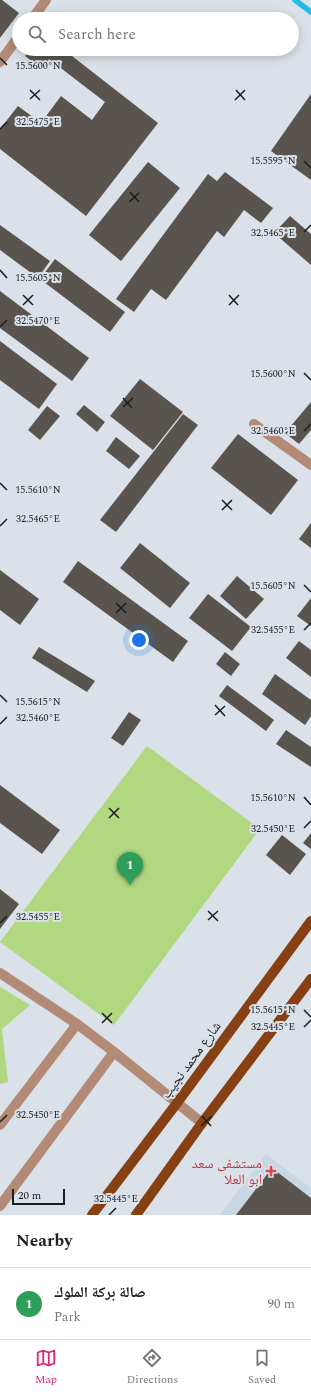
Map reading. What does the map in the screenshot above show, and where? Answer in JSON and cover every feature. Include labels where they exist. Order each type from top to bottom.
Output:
[{"type":"main road","name":"شارع محمد نجيب","points":[[92,1215],[311,920]]},
{"type":"main road","points":[[136,1215],[202,1123],[311,979]]},
{"type":"lane","points":[[37,12],[46,0]]},
{"type":"lane","points":[[0,62],[12,46]]},
{"type":"lane","points":[[254,424],[311,465]]},
{"type":"lane","points":[[0,973],[77,1024],[202,1123]]},
{"type":"lane","points":[[0,1125],[77,1024]]},
{"type":"lane","points":[[0,1206],[114,1052]]},
{"type":"shaded area","name":"مستشفى سعد ابو العلا","points":[[266,1154],[311,1188],[311,1215],[220,1215]]},
{"type":"green space","points":[[147,746],[260,829],[114,1025],[0,942]]},
{"type":"green space","points":[[0,987],[30,1005],[2,1029],[8,1082],[0,1084]]},
{"type":"building","points":[[0,0],[2,0],[18,12],[12,12],[12,22],[0,38]]},
{"type":"building","points":[[25,56],[72,56],[158,123],[86,216],[0,149],[0,129],[18,106],[41,123],[61,96],[92,120],[105,102],[49,59],[42,69]]},
{"type":"building","points":[[311,94],[311,180],[271,151]]},
{"type":"building","points":[[148,162],[180,188],[121,261],[89,235]]},
{"type":"building","points":[[225,172],[273,208],[261,223],[244,210],[224,237],[217,231],[166,300],[151,289],[134,312],[116,299],[208,174],[217,181]]},
{"type":"building","points":[[290,216],[311,234],[311,265],[274,233]]},
{"type":"building","points":[[0,225],[50,261],[38,278],[0,250]]},
{"type":"building","points":[[55,259],[125,312],[110,332],[40,279]]},
{"type":"building","points":[[0,291],[89,358],[72,381],[0,328]]},
{"type":"building","points":[[0,341],[57,384],[39,409],[0,380]]},
{"type":"building","points":[[140,379],[183,412],[153,450],[110,416]]},
{"type":"building","points":[[311,402],[311,430],[299,444],[285,433]]},
{"type":"building","points":[[84,405],[105,422],[97,432],[76,414]]},
{"type":"building","points":[[47,406],[60,416],[40,440],[28,430]]},
{"type":"building","points":[[183,414],[198,425],[116,532],[100,520]]},
{"type":"building","points":[[238,434],[298,480],[271,515],[211,468]]},
{"type":"building","points":[[116,437],[140,456],[129,469],[106,451]]},
{"type":"building","points":[[311,523],[311,548],[299,539]]},
{"type":"building","points":[[140,543],[190,583],[170,608],[120,568]]},
{"type":"building","points":[[78,561],[188,641],[173,662],[63,582]]},
{"type":"building","points":[[0,570],[39,599],[20,625],[0,610]]},
{"type":"building","points":[[237,576],[264,599],[246,619],[220,596]]},
{"type":"building","points":[[208,594],[251,627],[232,651],[189,618]]},
{"type":"building","points":[[311,598],[311,626],[297,616]]},
{"type":"building","points":[[299,641],[311,650],[311,677],[286,658]]},
{"type":"building","points":[[39,647],[95,681],[87,692],[32,658]]},
{"type":"building","points":[[225,652],[240,664],[231,676],[216,664]]},
{"type":"building","points":[[275,674],[311,700],[311,716],[305,725],[262,694]]},
{"type":"building","points":[[227,685],[274,720],[266,731],[219,696]]},
{"type":"building","points":[[129,712],[141,720],[123,746],[111,738]]},
{"type":"building","points":[[286,730],[311,747],[311,767],[276,744]]},
{"type":"building","points":[[0,785],[60,830],[42,854],[0,823]]},
{"type":"building","points":[[311,833],[311,849],[303,843]]},
{"type":"building","points":[[282,835],[306,854],[290,875],[266,855]]},
{"type":"building","points":[[0,889],[19,904],[0,929]]},
{"type":"building","name":"مستشفى سعد ابو العلا","points":[[272,1168],[311,1198],[311,1215],[236,1215]]},
{"type":"waterway","points":[[295,0],[311,12]]},
{"type":"place","name":"صالة بركة الملوك","points":[[130,885]]},
{"type":"place","name":"مستشفى سعد ابو العلا","points":[[271,1171]]}]
